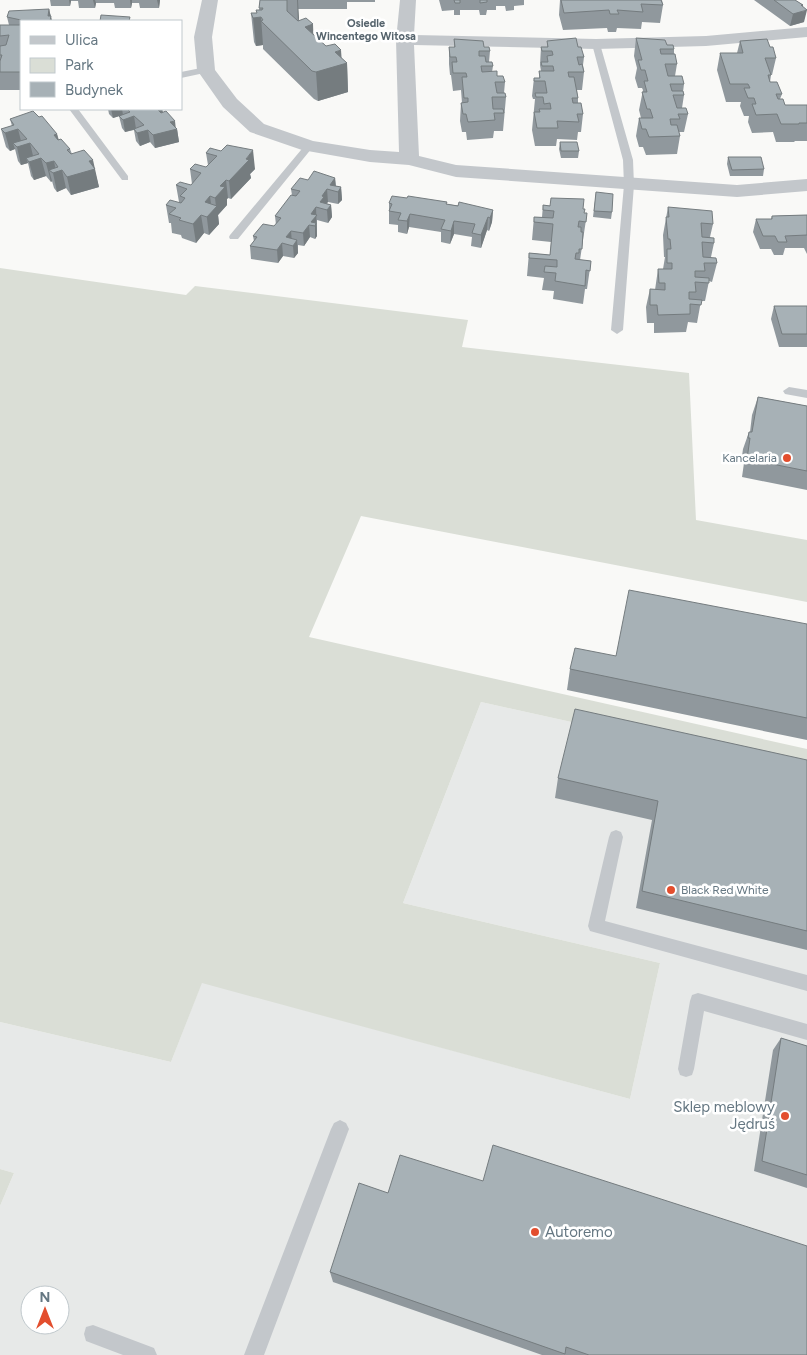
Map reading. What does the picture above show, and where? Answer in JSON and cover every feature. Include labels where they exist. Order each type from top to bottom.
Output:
[{"type":"street","points":[[210,0],[203,37],[206,70],[230,103],[256,128],[309,146],[370,156],[409,159],[456,171],[629,185],[737,191],[807,186]]},
{"type":"street","points":[[408,0],[405,40],[409,159]]},
{"type":"street","points":[[405,40],[596,44],[706,41],[807,32]]},
{"type":"lane","points":[[596,44],[628,160],[629,185],[616,330]]},
{"type":"lane","points":[[182,75],[206,70]]},
{"type":"lane","points":[[74,110],[125,178]]},
{"type":"lane","points":[[234,237],[309,146]]},
{"type":"lane","points":[[789,391],[807,394]]},
{"type":"lane","points":[[616,837],[596,926],[807,983]]},
{"type":"lane","points":[[686,1069],[698,1001],[807,1032]]},
{"type":"lane","points":[[254,1355],[340,1129]]},
{"type":"lane","points":[[94,1334],[147,1355]]},
{"type":"shaded area","points":[[481,702],[807,774],[807,1355],[0,1355],[0,1206],[14,1173],[0,1169],[0,1022],[171,1062],[202,982],[630,1099],[660,963],[403,903]]},
{"type":"green space","points":[[0,268],[186,295],[195,286],[468,320],[462,347],[689,373],[696,520],[807,540],[807,602],[361,516],[309,637],[807,749],[807,774],[481,702],[403,903],[660,963],[630,1099],[202,983],[171,1062],[0,1022]]},
{"type":"green space","points":[[0,1169],[14,1173],[0,1206]]},
{"type":"building","points":[[260,0],[287,0],[287,11],[298,21],[306,18],[313,24],[305,27],[326,46],[335,44],[341,50],[335,52],[347,63],[316,72],[312,71],[261,21],[263,20],[261,17],[253,18],[251,13],[257,13],[256,10],[262,10],[263,8],[259,8]]},
{"type":"building","points":[[454,0],[460,0],[460,3],[455,3]]},
{"type":"building","points":[[480,0],[487,0],[487,2],[480,3]]},
{"type":"building","points":[[561,0],[661,0],[663,5],[641,4],[643,12],[617,10],[619,14],[610,14],[609,10],[564,13]]},
{"type":"building","points":[[774,0],[795,0],[807,10],[793,14]]},
{"type":"building","points":[[49,9],[48,16],[51,16],[50,20],[21,20],[7,17],[9,11]]},
{"type":"building","points":[[101,15],[130,17],[129,20],[100,20]]},
{"type":"building","points":[[0,25],[20,25],[20,72],[0,72],[2,55],[0,55],[0,46],[6,45],[9,35],[0,36]]},
{"type":"building","points":[[576,38],[578,47],[581,47],[584,57],[577,57],[579,65],[582,64],[584,72],[568,72],[569,77],[574,77],[578,98],[572,98],[573,103],[581,103],[583,114],[577,114],[579,122],[557,121],[558,128],[537,128],[534,112],[540,112],[539,109],[551,109],[550,103],[544,104],[543,97],[536,97],[535,93],[547,93],[545,81],[534,81],[534,78],[540,78],[539,71],[554,71],[553,66],[542,66],[541,62],[548,62],[547,56],[553,55],[552,51],[542,51],[541,47],[548,47],[547,41]]},
{"type":"building","points":[[636,38],[665,40],[667,45],[673,45],[674,49],[660,49],[661,54],[675,54],[677,64],[665,64],[668,76],[682,76],[684,84],[670,84],[672,91],[683,91],[684,95],[673,95],[677,108],[686,108],[688,114],[678,114],[680,119],[670,119],[671,125],[677,125],[680,136],[649,137],[646,129],[642,129],[639,118],[653,118],[650,109],[647,109],[642,92],[647,92],[644,81],[648,81],[645,70],[641,70],[638,60],[642,60]]},
{"type":"building","points":[[454,39],[483,41],[484,47],[489,47],[490,51],[479,51],[479,56],[485,56],[486,62],[492,62],[493,66],[481,66],[482,72],[497,71],[497,76],[503,76],[505,82],[495,82],[497,93],[505,93],[506,97],[492,97],[493,109],[503,109],[504,113],[494,113],[495,120],[468,122],[466,114],[463,114],[461,103],[468,102],[468,98],[464,98],[462,77],[467,77],[466,73],[453,73],[452,62],[457,62],[456,57],[450,57],[449,47],[455,47]]},
{"type":"building","points":[[767,39],[770,47],[773,47],[776,58],[765,58],[771,75],[768,75],[770,82],[777,82],[782,94],[776,94],[778,99],[783,99],[785,105],[807,105],[807,123],[781,124],[777,114],[756,115],[752,104],[756,104],[754,98],[748,98],[744,88],[750,88],[748,84],[730,84],[720,53],[743,53],[740,41]]},
{"type":"building","points":[[128,110],[158,110],[161,113],[166,111],[175,121],[170,122],[177,129],[153,135],[148,130],[137,133],[134,129],[144,125],[134,116],[123,120],[119,116],[130,112]]},
{"type":"building","points":[[33,111],[39,117],[42,116],[57,134],[54,135],[58,140],[61,139],[70,149],[67,150],[71,154],[84,150],[93,160],[89,161],[95,169],[67,177],[62,170],[53,173],[49,170],[58,167],[54,161],[46,163],[41,158],[29,162],[26,158],[39,154],[30,143],[17,147],[13,143],[27,139],[18,129],[5,133],[1,129],[14,125],[10,119]]},
{"type":"building","points":[[560,142],[577,142],[579,151],[561,151]]},
{"type":"building","points":[[227,145],[253,150],[246,159],[249,160],[229,181],[226,180],[220,186],[225,187],[215,198],[210,196],[205,202],[217,206],[207,217],[201,215],[193,224],[179,220],[181,218],[169,214],[176,208],[166,205],[170,200],[181,203],[185,198],[180,196],[187,189],[176,185],[180,182],[191,185],[201,173],[190,169],[195,164],[206,167],[217,156],[206,153],[210,148],[221,151]]},
{"type":"building","points":[[728,157],[761,157],[764,169],[732,170]]},
{"type":"building","points":[[314,171],[335,178],[330,185],[341,187],[338,192],[327,189],[322,196],[324,197],[320,202],[331,205],[327,210],[316,207],[311,214],[317,215],[311,222],[316,223],[315,226],[309,225],[303,233],[291,231],[286,237],[297,240],[293,246],[282,243],[277,250],[250,246],[257,237],[253,236],[263,224],[274,226],[281,218],[275,216],[291,195],[296,196],[300,191],[291,189],[300,178],[308,180]]},
{"type":"building","points":[[596,192],[613,194],[612,212],[594,211]]},
{"type":"building","points":[[392,196],[407,198],[408,196],[447,202],[446,204],[458,206],[459,202],[493,210],[481,235],[472,233],[475,224],[454,221],[451,231],[441,229],[445,220],[410,214],[407,221],[398,220],[401,213],[389,211],[392,204],[389,203]]},
{"type":"building","points":[[551,198],[584,199],[583,209],[585,209],[584,213],[587,213],[586,222],[579,221],[578,227],[581,227],[581,232],[583,232],[582,249],[579,249],[579,253],[576,253],[575,259],[591,261],[590,271],[586,270],[585,286],[555,281],[556,273],[544,272],[545,266],[557,267],[557,260],[529,258],[529,253],[550,255],[553,224],[534,222],[534,217],[553,218],[554,211],[543,210],[543,205],[550,206]]},
{"type":"building","points":[[668,207],[712,211],[713,224],[701,223],[702,237],[714,238],[714,243],[702,242],[703,257],[716,258],[717,263],[704,263],[705,271],[695,271],[695,277],[709,278],[709,283],[695,282],[696,292],[689,292],[689,299],[702,300],[701,305],[690,304],[690,314],[658,315],[657,305],[650,305],[650,289],[665,290],[665,283],[659,283],[658,269],[672,269],[672,263],[667,263],[667,249],[671,249],[666,217],[669,217]]},
{"type":"building","points":[[807,215],[807,235],[785,236],[787,242],[778,242],[775,236],[763,236],[756,219],[772,219],[772,216]]},
{"type":"building","points":[[774,306],[807,306],[807,334],[782,334]]},
{"type":"building","points":[[758,397],[807,406],[807,471],[747,459],[749,432],[752,432]]},
{"type":"building","points":[[629,590],[807,624],[807,718],[570,669],[575,648],[616,656]]},
{"type":"building","points":[[575,709],[807,760],[807,931],[642,891],[658,801],[558,778]]},
{"type":"building","name":"Sklep meblowy Jędruś","points":[[781,1038],[807,1046],[807,1175],[762,1161]]},
{"type":"building","name":"Autoremo","points":[[493,1145],[807,1246],[807,1355],[589,1355],[566,1347],[565,1354],[330,1272],[359,1183],[388,1193],[400,1155],[483,1181]]},
{"type":"place","name":"Kancelaria","points":[[787,458]]},
{"type":"place","name":"Black Red White","points":[[671,890]]},
{"type":"place","name":"Sklep meblowy Jędruś","points":[[785,1116]]},
{"type":"place","name":"Autoremo","points":[[535,1232]]},
{"type":"district","name":"Osiedle Wincentego Witosa","points":[[366,29]]}]
